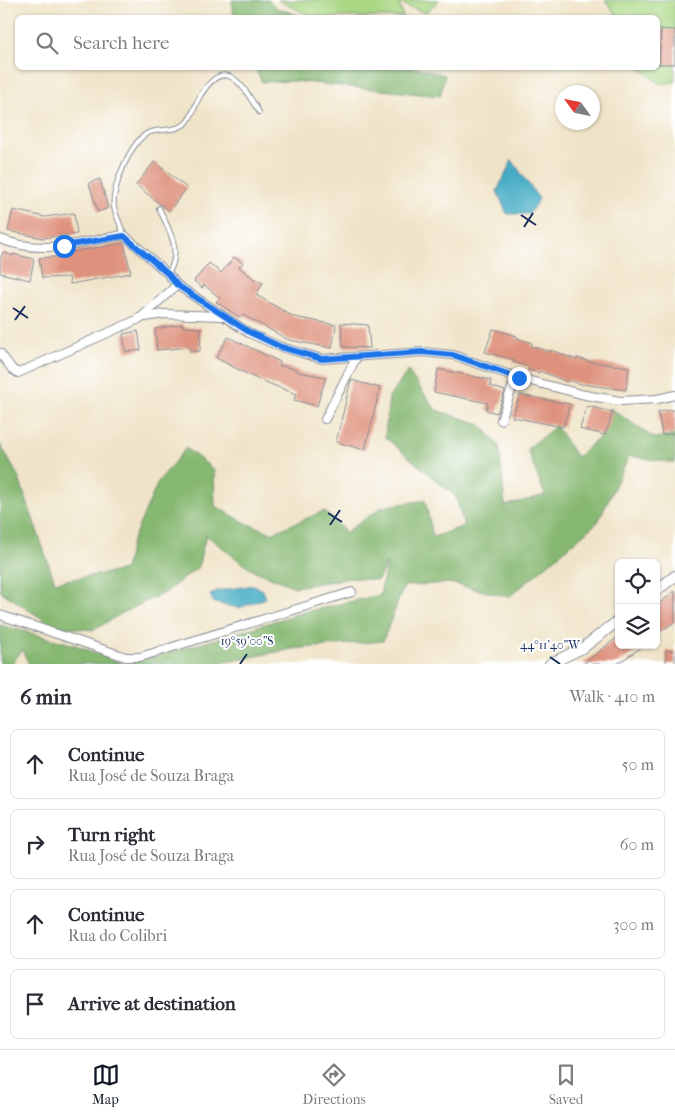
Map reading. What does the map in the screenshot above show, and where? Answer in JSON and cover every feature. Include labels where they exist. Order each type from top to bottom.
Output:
[{"type":"street","points":[[0,239],[32,248],[48,248],[124,236],[168,274],[177,285],[249,332],[281,347],[322,359],[422,352],[453,355],[584,396],[620,401],[657,399],[675,395]]},
{"type":"street","points":[[139,318],[177,285]]},
{"type":"street","points":[[0,352],[12,369],[18,373],[139,318],[164,314],[224,316]]},
{"type":"street","points":[[325,418],[356,358]]},
{"type":"street","points":[[501,420],[516,376]]},
{"type":"street","points":[[660,588],[675,576]]},
{"type":"street","points":[[0,615],[126,657],[140,657],[352,592]]},
{"type":"street","points":[[550,664],[584,647],[615,623]]},
{"type":"lane","points":[[124,236],[114,206],[114,190],[138,142],[148,133],[181,127],[189,121],[199,98],[210,82],[221,76],[232,76],[243,86],[259,112]]},
{"type":"lane","points":[[159,208],[174,244],[176,255],[168,274]]},
{"type":"green space","points":[[232,0],[269,0],[277,8],[297,15],[234,15]]},
{"type":"green space","points":[[278,0],[439,0],[426,13],[399,3],[402,15],[309,15]]},
{"type":"green space","points":[[605,0],[675,0],[675,82],[660,84],[642,70],[660,70],[660,15],[616,15]]},
{"type":"green space","points":[[256,70],[426,70],[445,75],[440,96],[293,81],[262,82]]},
{"type":"green space","points":[[408,371],[436,410],[480,424],[499,446],[505,506],[545,495],[527,449],[556,426],[577,457],[601,436],[610,408],[654,438],[675,435],[675,463],[629,456],[598,522],[509,597],[450,583],[404,586],[383,641],[292,649],[216,664],[125,664],[200,644],[304,612],[380,595],[387,562],[378,580],[350,578],[295,587],[250,569],[206,535],[198,567],[166,592],[122,613],[94,630],[53,626],[0,591],[0,444],[18,476],[55,582],[125,570],[131,544],[158,482],[186,448],[214,470],[215,506],[246,523],[272,533],[324,511],[346,532],[382,507],[425,500],[433,537],[464,526],[456,497],[385,437],[389,397]]},
{"type":"green space","points":[[0,625],[75,645],[125,664],[29,664],[22,650],[12,664],[0,664]]},
{"type":"water","points":[[512,160],[539,199],[529,214],[507,214],[497,191]]},
{"type":"water","points":[[254,585],[263,590],[266,598],[239,608],[214,603],[210,595],[217,591]]},
{"type":"building","points":[[661,29],[675,30],[675,64],[660,64]]},
{"type":"building","points":[[154,162],[187,188],[169,211],[136,185]]},
{"type":"building","points":[[100,179],[108,208],[98,212],[89,183]]},
{"type":"building","points":[[13,210],[45,217],[74,213],[77,234],[43,238],[8,231]]},
{"type":"building","points":[[124,243],[131,273],[70,284],[69,277],[42,278],[39,258],[65,256],[65,253]]},
{"type":"building","points":[[3,252],[13,256],[13,254],[34,259],[30,280],[0,273],[0,259]]},
{"type":"building","points":[[234,257],[243,263],[239,267],[254,279],[263,283],[256,295],[294,317],[336,325],[332,348],[289,340],[243,315],[241,318],[216,302],[220,298],[204,285],[202,288],[194,281],[209,263],[221,273]]},
{"type":"building","points":[[341,323],[368,325],[370,348],[343,347]]},
{"type":"building","points":[[183,324],[183,327],[201,328],[200,351],[190,351],[190,347],[157,350],[155,329]]},
{"type":"building","points":[[493,329],[517,336],[517,338],[532,343],[531,346],[551,352],[551,350],[577,360],[578,358],[591,362],[629,367],[626,390],[581,384],[568,380],[567,382],[540,371],[539,373],[528,370],[529,367],[513,362],[514,360],[485,352]]},
{"type":"building","points":[[138,331],[141,350],[126,352],[123,334]]},
{"type":"building","points":[[228,337],[280,362],[279,365],[298,370],[298,372],[326,377],[317,406],[294,400],[296,394],[255,378],[216,358]]},
{"type":"building","points":[[438,369],[491,380],[490,386],[505,391],[497,413],[486,410],[488,403],[434,392]]},
{"type":"building","points":[[351,380],[380,388],[365,450],[336,442]]},
{"type":"building","points":[[520,395],[570,404],[563,427],[512,417]]},
{"type":"building","points":[[587,406],[613,412],[605,435],[580,429]]},
{"type":"building","points":[[675,410],[675,433],[662,435],[658,412]]},
{"type":"building","points":[[675,591],[675,622],[660,631],[660,604]]},
{"type":"building","points":[[615,639],[615,649],[639,649],[617,664],[583,664]]},
{"type":"building","points":[[666,650],[675,651],[675,664],[666,664]]},
{"type":"route","points":[[64,246],[102,238],[124,236],[168,274],[177,285],[249,332],[281,347],[322,359],[422,352],[453,355],[519,378]]}]
